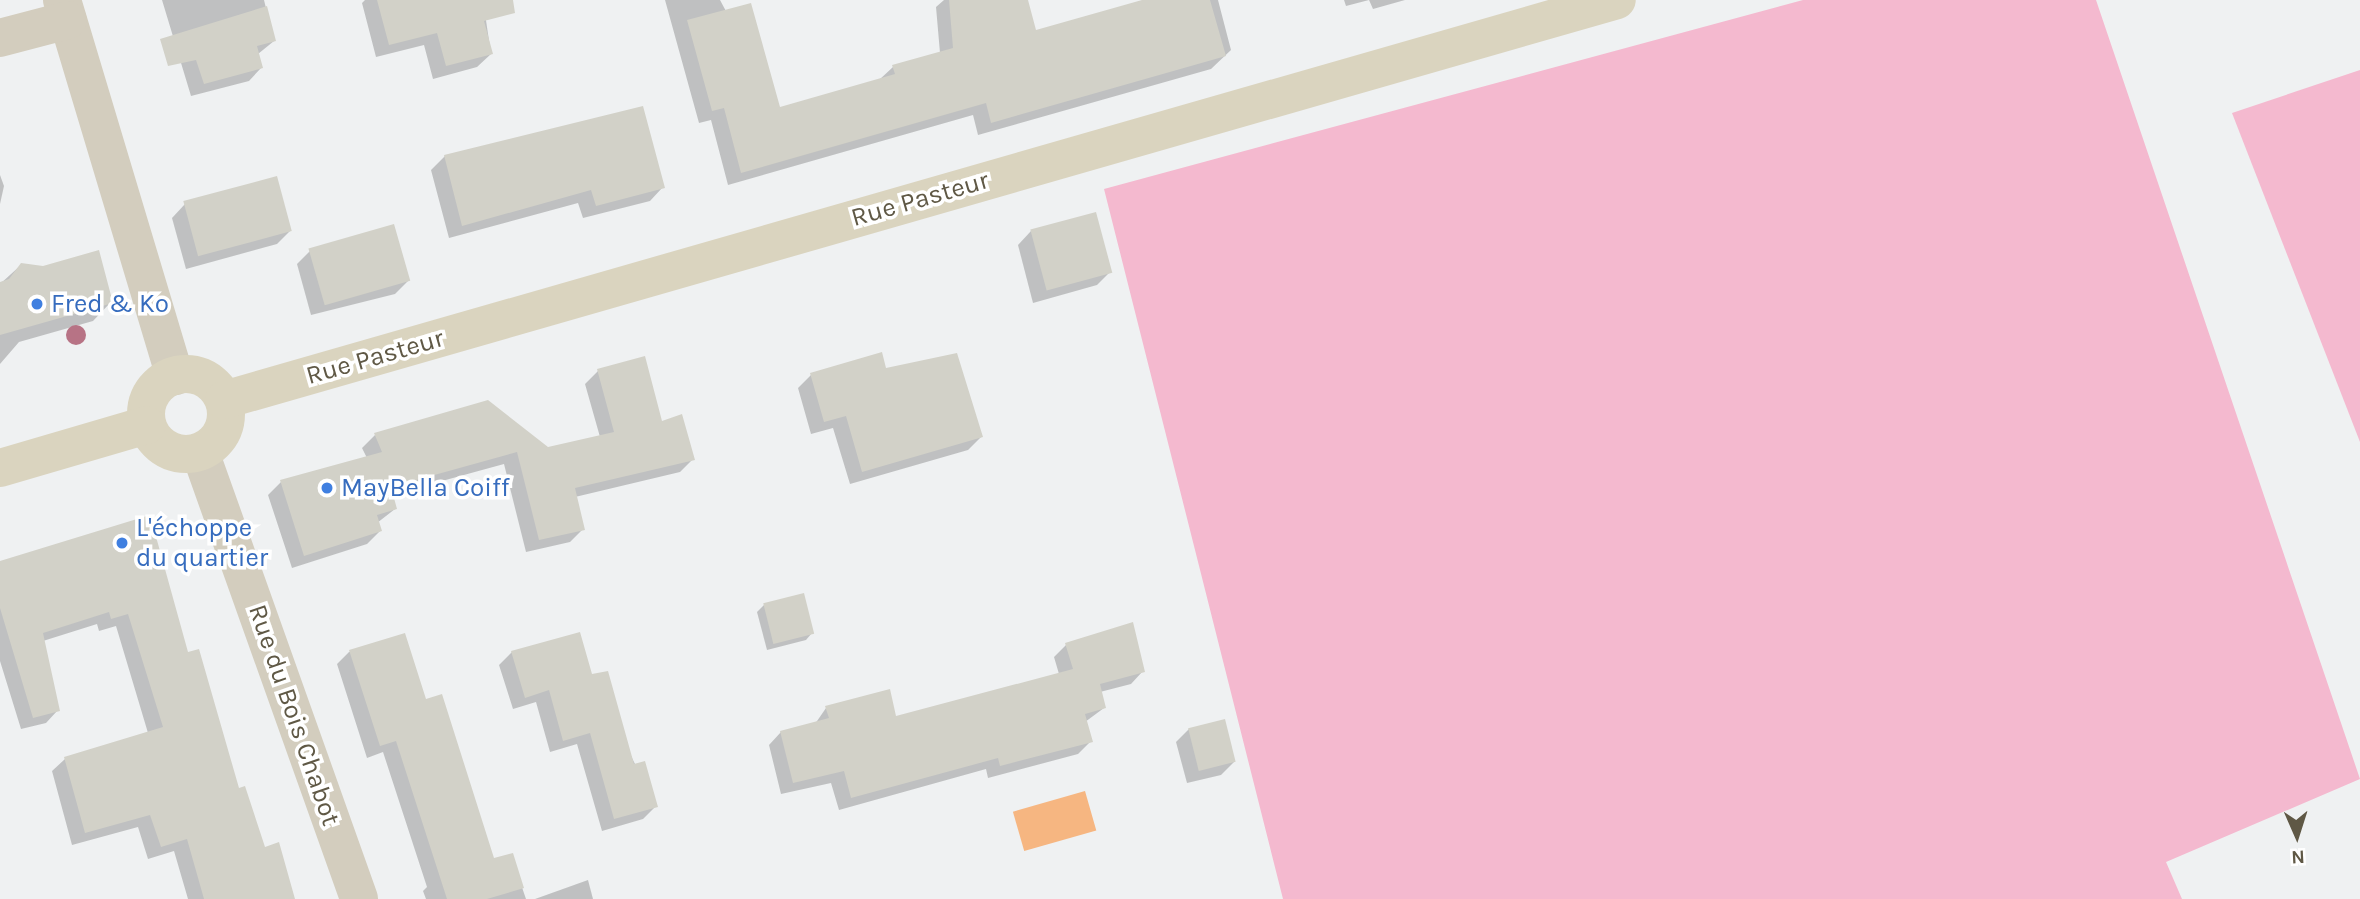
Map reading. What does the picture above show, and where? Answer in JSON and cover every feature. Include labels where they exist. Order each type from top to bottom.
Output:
[{"type":"street","name":"Rue Pasteur","points":[[224,400],[1617,0]]},
{"type":"street","points":[[0,38],[65,10],[175,376]]},
{"type":"street","points":[[175,376],[203,378],[224,400],[227,417],[220,436],[200,452],[172,453],[158,444],[147,425],[145,412],[152,393],[175,376]]},
{"type":"street","points":[[0,468],[147,425]]},
{"type":"street","name":"Rue du Bois Chabot","points":[[200,452],[359,899]]},
{"type":"shaded area","points":[[1803,0],[2096,0],[2360,779],[2166,862],[2182,899],[1283,899],[1104,189]]},
{"type":"shaded area","points":[[2360,70],[2360,442],[2232,113]]},
{"type":"shaded area","points":[[1085,791],[1096,830],[1024,851],[1013,812]]},
{"type":"building","points":[[377,0],[513,0],[515,13],[484,21],[493,54],[446,66],[437,33],[389,45]]},
{"type":"building","points":[[949,0],[1028,0],[1036,30],[1142,0],[1210,0],[1226,56],[991,123],[986,103],[741,173],[724,108],[712,111],[687,20],[751,3],[780,107],[895,74],[892,65],[953,48]]},
{"type":"building","points":[[267,6],[276,41],[257,46],[263,68],[204,84],[196,60],[168,66],[160,39]]},
{"type":"building","points":[[643,106],[665,188],[596,206],[591,190],[462,226],[444,155]]},
{"type":"building","points":[[277,176],[292,231],[198,256],[183,201]]},
{"type":"building","points":[[1096,212],[1112,273],[1047,290],[1030,230]]},
{"type":"building","points":[[394,224],[410,281],[325,305],[308,249]]},
{"type":"building","points":[[99,250],[113,303],[0,335],[0,282],[9,279],[21,263],[43,266]]},
{"type":"building","points":[[882,352],[886,368],[957,353],[983,437],[862,472],[846,416],[824,422],[810,373]]},
{"type":"building","points":[[645,356],[662,421],[682,414],[695,460],[575,488],[585,530],[539,540],[517,452],[391,487],[397,509],[377,515],[382,531],[304,556],[280,480],[382,452],[374,433],[488,400],[548,447],[614,432],[597,369]]},
{"type":"building","points":[[150,515],[188,652],[199,649],[239,788],[245,786],[265,847],[279,842],[295,899],[204,899],[187,839],[161,847],[150,815],[85,833],[64,757],[163,727],[128,614],[111,619],[109,612],[43,633],[60,711],[33,718],[0,608],[0,561]]},
{"type":"building","points":[[804,593],[814,634],[773,644],[763,603]]},
{"type":"building","points":[[1133,622],[1145,672],[1100,684],[1106,708],[1085,714],[1093,742],[1000,766],[998,758],[851,798],[844,771],[793,783],[780,731],[829,718],[825,706],[890,689],[896,716],[1073,669],[1065,643]]},
{"type":"building","points":[[580,632],[592,674],[608,671],[634,764],[645,761],[658,807],[614,819],[590,733],[563,741],[549,690],[525,698],[511,651]]},
{"type":"building","points":[[405,633],[426,699],[442,694],[494,858],[513,853],[524,888],[487,899],[447,899],[396,741],[380,746],[349,650]]},
{"type":"building","points":[[1225,719],[1236,762],[1199,771],[1188,728]]},
{"type":"place","name":"Fred & Ko","points":[[37,304]]},
{"type":"place","name":"MayBella Coiff","points":[[327,488]]},
{"type":"place","name":"L'échoppe du quartier","points":[[122,543]]}]
